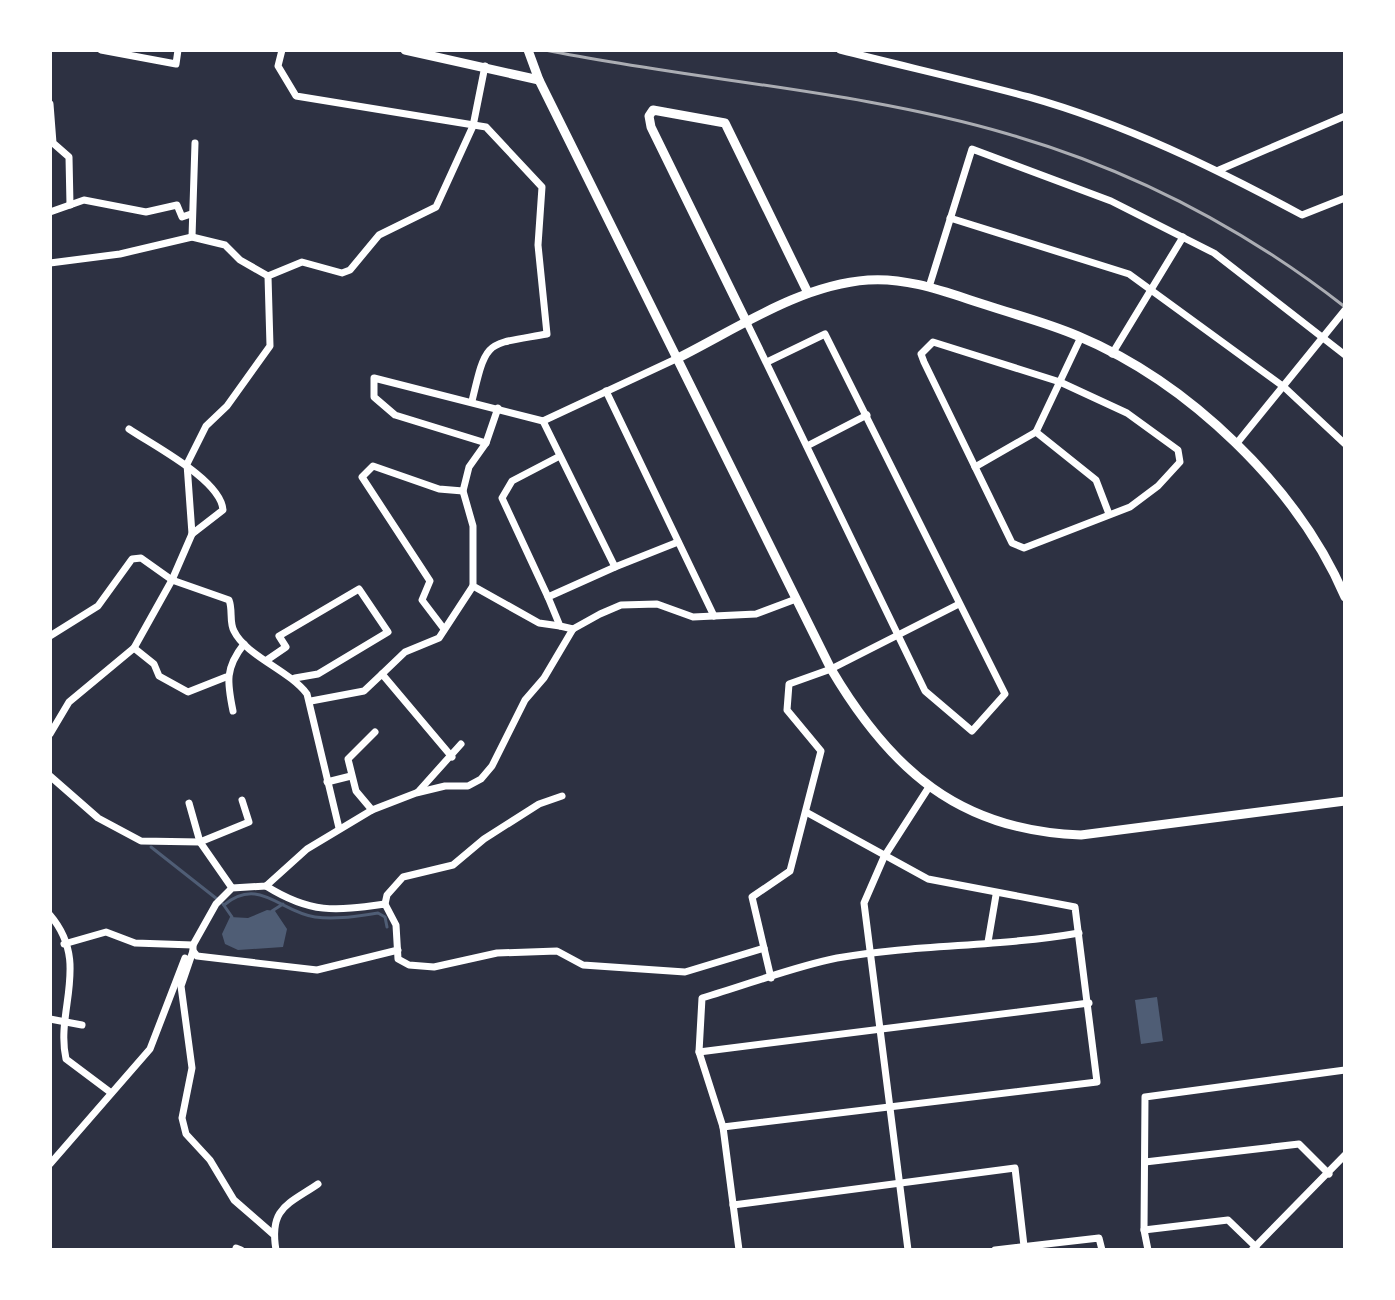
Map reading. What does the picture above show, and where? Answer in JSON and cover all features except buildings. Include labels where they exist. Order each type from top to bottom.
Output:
[{"type":"street","points":[[101,50],[176,64],[178,50]]},
{"type":"street","points":[[282,50],[278,66],[296,96],[486,127],[542,187],[538,245],[547,334],[493,344],[484,353],[472,401]]},
{"type":"street","points":[[405,50],[539,80]]},
{"type":"street","points":[[528,50],[539,80],[831,669],[861,720],[892,754],[929,787],[992,819],[1054,834],[1081,835],[1345,801]]},
{"type":"street","points":[[840,50],[1031,98],[1119,128],[1219,170],[1302,215],[1345,198]]},
{"type":"street","points":[[268,276],[302,262],[342,273],[350,270],[379,235],[436,207],[473,126],[485,66]]},
{"type":"street","points":[[50,104],[53,143],[69,157],[70,205]]},
{"type":"street","points":[[767,362],[825,334],[1005,694],[972,731],[925,691],[651,127],[649,116],[653,110],[725,123],[808,293]]},
{"type":"street","points":[[1219,170],[1345,116]]},
{"type":"street","points":[[192,237],[195,143]]},
{"type":"street","points":[[929,287],[972,149],[1111,201],[1214,253],[1345,355]]},
{"type":"street","points":[[50,212],[92,200],[146,212],[177,205],[182,217],[191,214]]},
{"type":"street","points":[[950,218],[1129,274],[1284,387],[1345,444]]},
{"type":"street","points":[[50,263],[120,254],[192,237],[225,245],[240,260],[268,276]]},
{"type":"street","points":[[1112,354],[1183,237]]},
{"type":"street","points":[[50,733],[69,702],[134,648],[172,580],[192,534],[188,469],[206,426],[227,406],[270,346],[268,276]]},
{"type":"street","points":[[486,443],[395,415],[374,397],[374,378],[543,421],[808,293],[869,280],[929,287],[1081,337],[1190,406],[1237,443],[1295,508],[1341,579],[1345,597]]},
{"type":"street","points":[[1237,443],[1345,310]]},
{"type":"street","points":[[975,467],[1036,432],[1081,337]]},
{"type":"street","points":[[933,342],[1060,382],[1127,413],[1178,450],[1180,462],[1158,486],[1130,507],[1024,548],[1012,543],[975,467],[921,354],[933,342]]},
{"type":"street","points":[[606,391],[714,616]]},
{"type":"street","points":[[311,701],[364,691],[405,652],[439,638],[473,586],[473,526],[463,491],[469,467],[486,443],[498,408]]},
{"type":"street","points":[[807,446],[867,415]]},
{"type":"street","points":[[543,421],[558,457],[615,567]]},
{"type":"street","points":[[129,429],[206,479],[223,502],[223,510],[192,534]]},
{"type":"street","points":[[1036,432],[1096,480],[1109,514]]},
{"type":"street","points":[[558,457],[512,481],[502,498],[560,626]]},
{"type":"street","points":[[444,629],[422,600],[430,581],[362,477],[373,466],[439,489],[463,491]]},
{"type":"street","points":[[548,597],[678,542]]},
{"type":"street","points":[[50,636],[98,606],[132,559],[141,558],[172,580],[229,600],[233,631],[244,644],[295,678],[311,701],[339,828]]},
{"type":"street","points":[[473,586],[539,623],[573,629]]},
{"type":"street","points":[[267,660],[286,647],[279,636],[359,589],[388,632],[318,674],[295,678]]},
{"type":"street","points":[[266,886],[307,849],[372,810],[416,793],[445,786],[468,786],[481,779],[492,766],[525,700],[544,678],[573,629],[621,605],[657,604],[693,617],[756,614],[796,599]]},
{"type":"street","points":[[771,978],[752,897],[790,871],[821,751],[787,710],[789,684],[831,669],[959,604]]},
{"type":"street","points":[[233,711],[226,677],[232,660],[244,644]]},
{"type":"street","points":[[134,648],[154,664],[159,676],[188,692],[226,677]]},
{"type":"street","points":[[382,674],[452,757]]},
{"type":"street","points":[[372,810],[356,791],[348,759],[357,746],[375,732]]},
{"type":"street","points":[[416,793],[461,744]]},
{"type":"street","points":[[50,776],[98,818],[141,841],[200,842],[249,822],[242,800]]},
{"type":"street","points":[[327,782],[351,776]]},
{"type":"street","points":[[908,1250],[887,1107],[864,903],[884,857],[929,787]]},
{"type":"street","points":[[562,796],[539,804],[484,839],[453,865],[403,877],[387,895],[385,904],[396,925],[398,959],[434,967],[497,953],[557,951],[583,965],[685,972],[764,948]]},
{"type":"street","points":[[189,803],[200,842],[232,888]]},
{"type":"street","points":[[723,1127],[1097,1082],[1075,907],[996,895],[928,879],[806,812]]},
{"type":"street","points":[[50,1164],[154,1044],[176,977],[216,904],[232,888],[266,886],[309,908],[336,911],[385,904]]},
{"type":"street","points":[[988,942],[996,895]]},
{"type":"street","points":[[50,915],[58,924],[73,979],[65,1022],[63,1045],[66,1059],[110,1092]]},
{"type":"street","points":[[64,944],[106,932],[135,943],[193,948]]},
{"type":"street","points":[[739,1250],[723,1127],[699,1052],[702,998],[836,959],[988,942],[1024,943],[1079,933]]},
{"type":"street","points":[[193,948],[197,956],[317,970],[398,950]]},
{"type":"street","points":[[193,948],[181,986],[192,1068],[182,1118],[186,1134],[210,1160],[234,1200],[273,1234]]},
{"type":"street","points":[[699,1052],[1089,1003]]},
{"type":"street","points":[[50,1019],[82,1025]]},
{"type":"street","points":[[1148,1250],[1144,1230],[1145,1097],[1345,1070]]},
{"type":"street","points":[[1145,1162],[1299,1144],[1329,1174]]},
{"type":"street","points":[[1144,1230],[1228,1220],[1254,1248],[1345,1155]]},
{"type":"street","points":[[733,1205],[1015,1168],[1024,1246]]},
{"type":"street","points":[[276,1250],[274,1219],[280,1210],[318,1184]]},
{"type":"street","points":[[995,1250],[1099,1238],[1102,1250]]},
{"type":"water","points":[[267,910],[275,911],[287,929],[283,947],[238,950],[225,944],[222,934],[230,917],[248,918]]},
{"type":"water","points":[[1157,997],[1163,1041],[1141,1044],[1135,1000]]},
{"type":"waterway","points":[[151,847],[217,899]]},
{"type":"waterway","points":[[224,905],[237,897],[259,895],[315,917],[339,918],[378,913],[385,917],[387,927]]},
{"type":"waterway","points":[[223,904],[232,917]]},
{"type":"waterway","points":[[272,911],[283,904]]},
{"type":"railway","points":[[545,50],[894,107],[951,119],[1053,148],[1185,204],[1267,252],[1345,307]]}]
